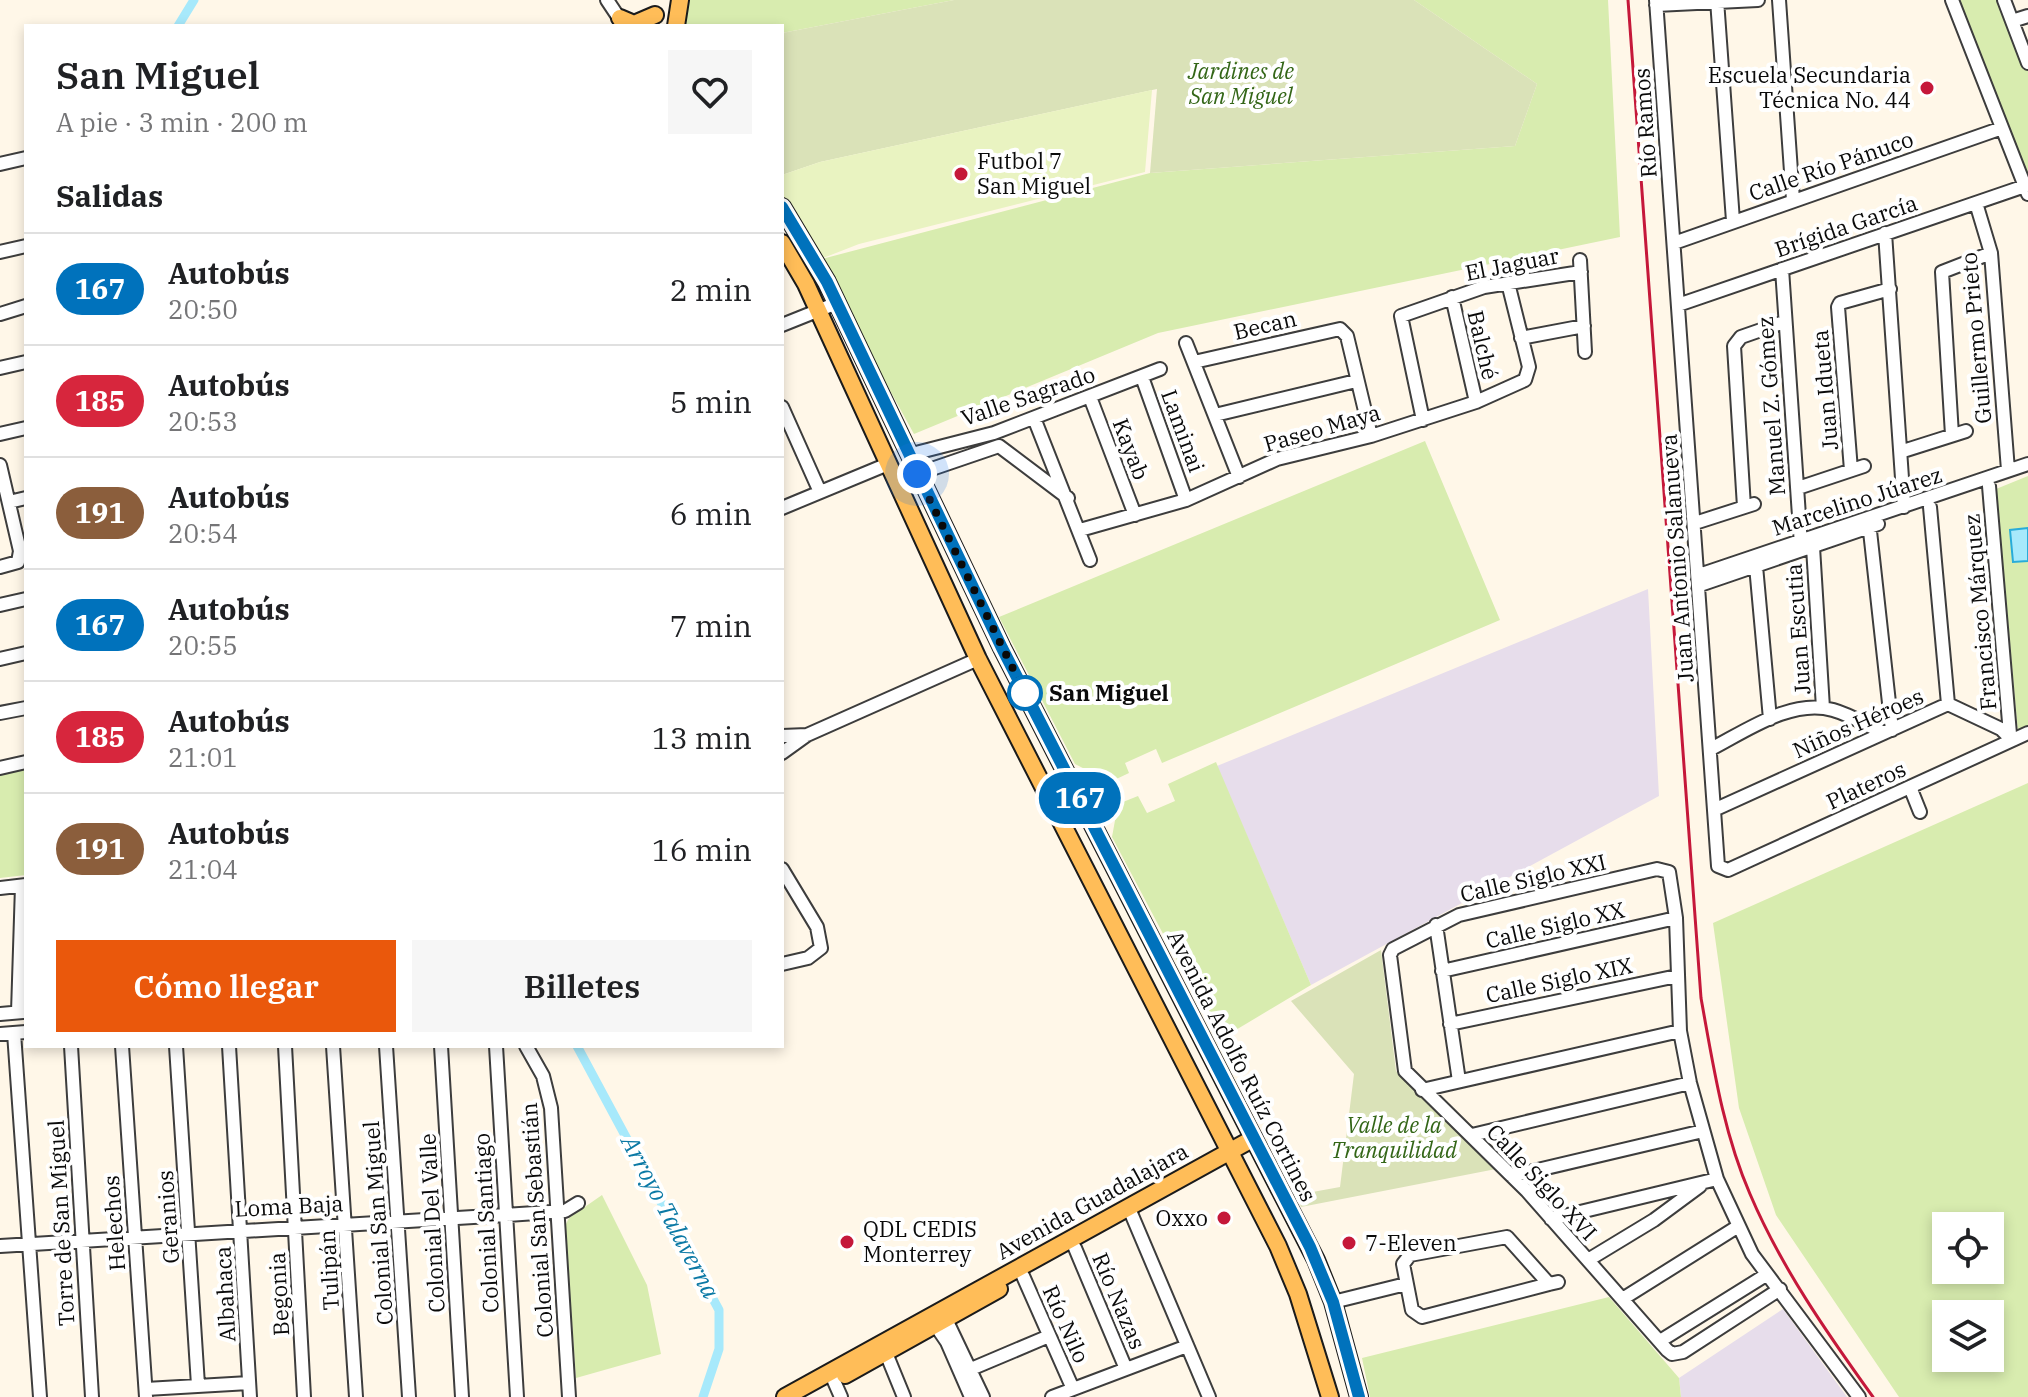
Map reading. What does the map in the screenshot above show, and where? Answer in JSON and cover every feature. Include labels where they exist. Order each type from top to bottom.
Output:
[{"type":"main road","points":[[676,24],[680,0]]},
{"type":"main road","points":[[622,22],[634,24],[656,14]]},
{"type":"main road","name":"Avenida Adolfo Ruíz Cortines","points":[[784,210],[837,303],[917,474],[1316,1260],[1333,1302],[1359,1397]]},
{"type":"main road","points":[[784,247],[819,311],[978,659],[1232,1155],[1298,1294],[1330,1397]]},
{"type":"main road","name":"Avenida Guadalajara","points":[[785,1397],[1256,1143]]},
{"type":"main road","name":"Avenida Guadalajara","points":[[805,1397],[886,1353],[937,1316],[1075,1248],[1130,1211]]},
{"type":"street","points":[[607,0],[622,22]]},
{"type":"street","points":[[1656,2],[1758,0]]},
{"type":"street","points":[[1779,0],[1793,200]]},
{"type":"street","points":[[1952,0],[2027,188]]},
{"type":"street","points":[[2004,0],[2028,63]]},
{"type":"street","points":[[1718,1],[1733,221]]},
{"type":"street","name":"Río Ramos","points":[[1656,2],[1674,243]]},
{"type":"street","points":[[2012,21],[2028,16]]},
{"type":"street","name":"Calle Río Pánuco","points":[[1674,243],[2002,128]]},
{"type":"street","points":[[0,164],[24,158]]},
{"type":"street","name":"Brígida García","points":[[1678,305],[1885,233],[2027,188]]},
{"type":"street","name":"Guillermo Prieto","points":[[1976,203],[1991,253],[2008,470]]},
{"type":"street","points":[[1885,233],[1903,451],[1904,507]]},
{"type":"street","name":"Juan Antonio Salanueva","points":[[1674,243],[1720,869]]},
{"type":"street","points":[[0,252],[24,246]]},
{"type":"street","points":[[1952,435],[1942,272],[1991,253]]},
{"type":"street","name":"El Jaguar","points":[[1423,420],[1399,322],[1404,314],[1452,297],[1581,266],[1584,326]]},
{"type":"street","name":"Manuel Z. Gómez","points":[[1782,269],[1805,546]]},
{"type":"street","points":[[1508,283],[1521,338],[1584,326],[1585,352]]},
{"type":"street","name":"Juan Idueta","points":[[1798,488],[1858,468],[1838,307],[1840,303],[1890,289]]},
{"type":"street","name":"Balché","points":[[1452,297],[1476,402]]},
{"type":"street","points":[[784,324],[837,303]]},
{"type":"street","points":[[0,314],[24,307]]},
{"type":"street","points":[[1695,523],[1749,506],[1734,346],[1741,337],[1784,322]]},
{"type":"street","name":"Becan","points":[[1194,362],[1344,331],[1356,381]]},
{"type":"street","name":"Paseo Maya","points":[[1080,530],[1186,500],[1277,459],[1371,436],[1476,402],[1528,376],[1529,367],[1521,338]]},
{"type":"street","points":[[1186,343],[1239,477]]},
{"type":"street","points":[[0,368],[24,362]]},
{"type":"street","name":"Valle Sagrado","points":[[908,455],[996,439],[1034,418],[1160,369]]},
{"type":"street","name":"Laminai","points":[[1142,377],[1186,500]]},
{"type":"street","points":[[1215,415],[1356,381],[1371,436]]},
{"type":"street","name":"Kayab","points":[[1090,397],[1135,515]]},
{"type":"street","points":[[784,411],[820,492]]},
{"type":"street","points":[[1034,418],[1090,560]]},
{"type":"street","points":[[0,434],[24,428]]},
{"type":"street","points":[[1903,451],[1966,431]]},
{"type":"street","points":[[917,474],[996,439],[1068,498]]},
{"type":"street","points":[[784,507],[888,464]]},
{"type":"street","name":"Marcelino Júarez","points":[[1699,580],[1805,546],[1904,507],[2028,464]]},
{"type":"street","points":[[0,465],[20,551],[18,562],[0,567]]},
{"type":"street","name":"Marcelino Júarez","points":[[1869,523],[1930,507],[2028,472]]},
{"type":"street","name":"Francisco Márquez","points":[[1989,486],[2011,737]]},
{"type":"street","points":[[9,502],[24,498]]},
{"type":"street","points":[[1930,507],[1948,704]]},
{"type":"street","points":[[1711,749],[1770,719],[1799,709],[1823,708],[1888,732],[1869,523]]},
{"type":"street","name":"Marcelino Júarez","points":[[1699,580],[1756,566],[1805,546]]},
{"type":"street","name":"Juan Escutia","points":[[1805,546],[1823,708]]},
{"type":"street","points":[[1756,566],[1770,719]]},
{"type":"street","points":[[0,605],[24,599]]},
{"type":"street","points":[[0,659],[24,653]]},
{"type":"street","points":[[784,752],[807,735],[978,659]]},
{"type":"street","name":"Niños Héroes","points":[[1716,809],[1948,704],[2011,737]]},
{"type":"street","points":[[0,713],[24,708]]},
{"type":"street","name":"Plateros","points":[[1720,869],[1728,870],[2011,737],[2028,733]]},
{"type":"street","points":[[784,736],[807,735]]},
{"type":"street","points":[[0,768],[24,762]]},
{"type":"street","points":[[1910,787],[1920,812]]},
{"type":"street","name":"Calle Siglo XXI","points":[[1398,946],[1436,925],[1477,910],[1657,869],[1669,872],[1674,886],[1676,918]]},
{"type":"street","points":[[784,872],[817,927],[821,948],[808,958],[784,964]]},
{"type":"street","points":[[0,888],[24,885],[22,1012],[0,1014]]},
{"type":"street","points":[[1676,918],[1680,1031],[1690,1083],[1717,1179],[1737,1227],[1766,1275],[1780,1289],[1859,1397]]},
{"type":"street","name":"Calle Siglo XX","points":[[1442,971],[1676,918]]},
{"type":"street","points":[[1436,925],[1459,1081]]},
{"type":"street","name":"Calle Siglo XVI","points":[[1398,946],[1390,955],[1401,1064],[1422,1090],[1512,1176],[1664,1345]]},
{"type":"street","name":"Calle Siglo XIX","points":[[1450,1024],[1677,976]]},
{"type":"street","points":[[1422,1090],[1680,1031]]},
{"type":"street","points":[[0,1034],[20,1033],[29,1243],[40,1397]]},
{"type":"street","name":"Torre de San Miguel","points":[[71,1048],[92,1397]]},
{"type":"street","name":"Helechos","points":[[122,1048],[146,1393]]},
{"type":"street","name":"Geranios","points":[[176,1048],[198,1385]]},
{"type":"street","name":"Albahaca","points":[[229,1048],[250,1397]]},
{"type":"street","name":"Begonia","points":[[285,1048],[304,1397]]},
{"type":"street","name":"Tulipán","points":[[333,1048],[356,1397]]},
{"type":"street","name":"Colonial San Miguel","points":[[386,1048],[400,1220],[409,1397]]},
{"type":"street","name":"Colonial Del Valle","points":[[441,1048],[462,1397]]},
{"type":"street","name":"Colonial Santiago","points":[[496,1048],[517,1397]]},
{"type":"street","name":"Colonial San Sebastián","points":[[527,1048],[549,1092],[569,1397]]},
{"type":"street","points":[[1472,1135],[1690,1083]]},
{"type":"street","points":[[1512,1176],[1703,1131]]},
{"type":"street","points":[[1551,1219],[1700,1186],[1717,1179]]},
{"type":"street","points":[[1588,1260],[1654,1220],[1700,1186]]},
{"type":"street","name":"Loma Baja","points":[[0,1246],[296,1225],[506,1215],[556,1211],[578,1203]]},
{"type":"street","points":[[1130,1211],[1209,1397]]},
{"type":"street","points":[[1624,1298],[1737,1227]]},
{"type":"street","points":[[1503,1236],[1512,1241],[1554,1283],[1422,1317],[1412,1310],[1406,1284],[1403,1264],[1406,1257],[1503,1236]]},
{"type":"street","name":"Río Nazas","points":[[1075,1248],[1126,1369]]},
{"type":"street","points":[[1766,1275],[1664,1345],[1672,1354],[1683,1352],[1780,1289]]},
{"type":"street","name":"Río Nilo","points":[[1023,1276],[1073,1389]]},
{"type":"street","points":[[1333,1302],[1406,1284]]},
{"type":"street","points":[[937,1316],[971,1369],[983,1397]]},
{"type":"street","points":[[937,1316],[971,1397]]},
{"type":"street","points":[[971,1369],[1049,1336]]},
{"type":"street","points":[[1052,1397],[1187,1346]]},
{"type":"street","points":[[886,1353],[904,1397]]},
{"type":"street","points":[[834,1381],[841,1397]]},
{"type":"street","points":[[146,1393],[198,1385],[249,1383]]},
{"type":"shaded area","points":[[1648,589],[1659,796],[1311,985],[1217,766]]},
{"type":"shaded area","points":[[1783,1309],[1847,1397],[1681,1397],[1679,1378]]},
{"type":"green space","points":[[690,0],[954,0],[784,33],[784,24],[684,24]]},
{"type":"green space","name":"Jardines de San Miguel","points":[[954,0],[1414,0],[1537,84],[1515,146],[1150,173],[1157,89],[820,162],[784,174],[784,33]]},
{"type":"green space","points":[[1414,0],[1608,0],[1620,237],[1158,333],[914,434],[818,260],[1150,173],[1515,146],[1537,84]]},
{"type":"green space","points":[[1952,0],[2004,0],[2028,63],[2028,185]]},
{"type":"green space","name":"Futbol 7 San Miguel","points":[[1152,90],[1145,172],[859,244],[818,260],[784,206],[784,174],[820,162]]},
{"type":"green space","points":[[1425,441],[1500,620],[1162,763],[1156,749],[1125,763],[1129,773],[1110,782],[1075,764],[999,617]]},
{"type":"green space","points":[[2028,476],[2028,727],[2018,732],[1996,489]]},
{"type":"green space","points":[[1216,762],[1311,985],[1219,1040],[1112,837],[1118,804],[1138,796],[1147,813],[1175,801],[1168,784]]},
{"type":"green space","points":[[24,766],[24,875],[0,878],[0,772]]},
{"type":"green space","points":[[2028,783],[2028,1397],[1899,1397],[1776,1215],[1739,1108],[1713,923]]},
{"type":"green space","name":"Valle de la Tranquilidad","points":[[1381,950],[1396,1071],[1496,1169],[1301,1207],[1296,1195],[1340,1187],[1354,1074],[1291,1001]]},
{"type":"green space","points":[[602,1195],[647,1285],[661,1354],[576,1378],[565,1226],[569,1218]]},
{"type":"green space","points":[[1609,1297],[1679,1378],[1681,1397],[1370,1397],[1362,1358]]},
{"type":"water","points":[[2028,528],[2028,561],[2013,562],[2010,530]]},
{"type":"waterway","name":"Arroyo Talaverna","points":[[179,24],[194,0]]},
{"type":"waterway","name":"Arroyo Talaverna","points":[[578,1048],[719,1310],[719,1349],[703,1397]]},
{"type":"railway","points":[[1628,0],[1701,998],[1726,1122],[1750,1194],[1790,1273],[1873,1397]]},
{"type":"bus line","name":"167","points":[[784,210],[827,282],[1002,648],[1310,1247],[1333,1302],[1349,1351],[1359,1397]]},
{"type":"place","name":"Escuela Secundaria Técnica No. 44","points":[[1927,88]]},
{"type":"place","name":"Futbol 7 San Miguel","points":[[961,174]]},
{"type":"place","name":"San Miguel","points":[[1025,693]]},
{"type":"place","name":"Oxxo","points":[[1224,1218]]},
{"type":"place","name":"QDL CEDIS Monterrey","points":[[847,1242]]},
{"type":"place","name":"7-Eleven","points":[[1349,1243]]},
{"type":"route","points":[[917,474],[1027,695],[1025,693]]}]
